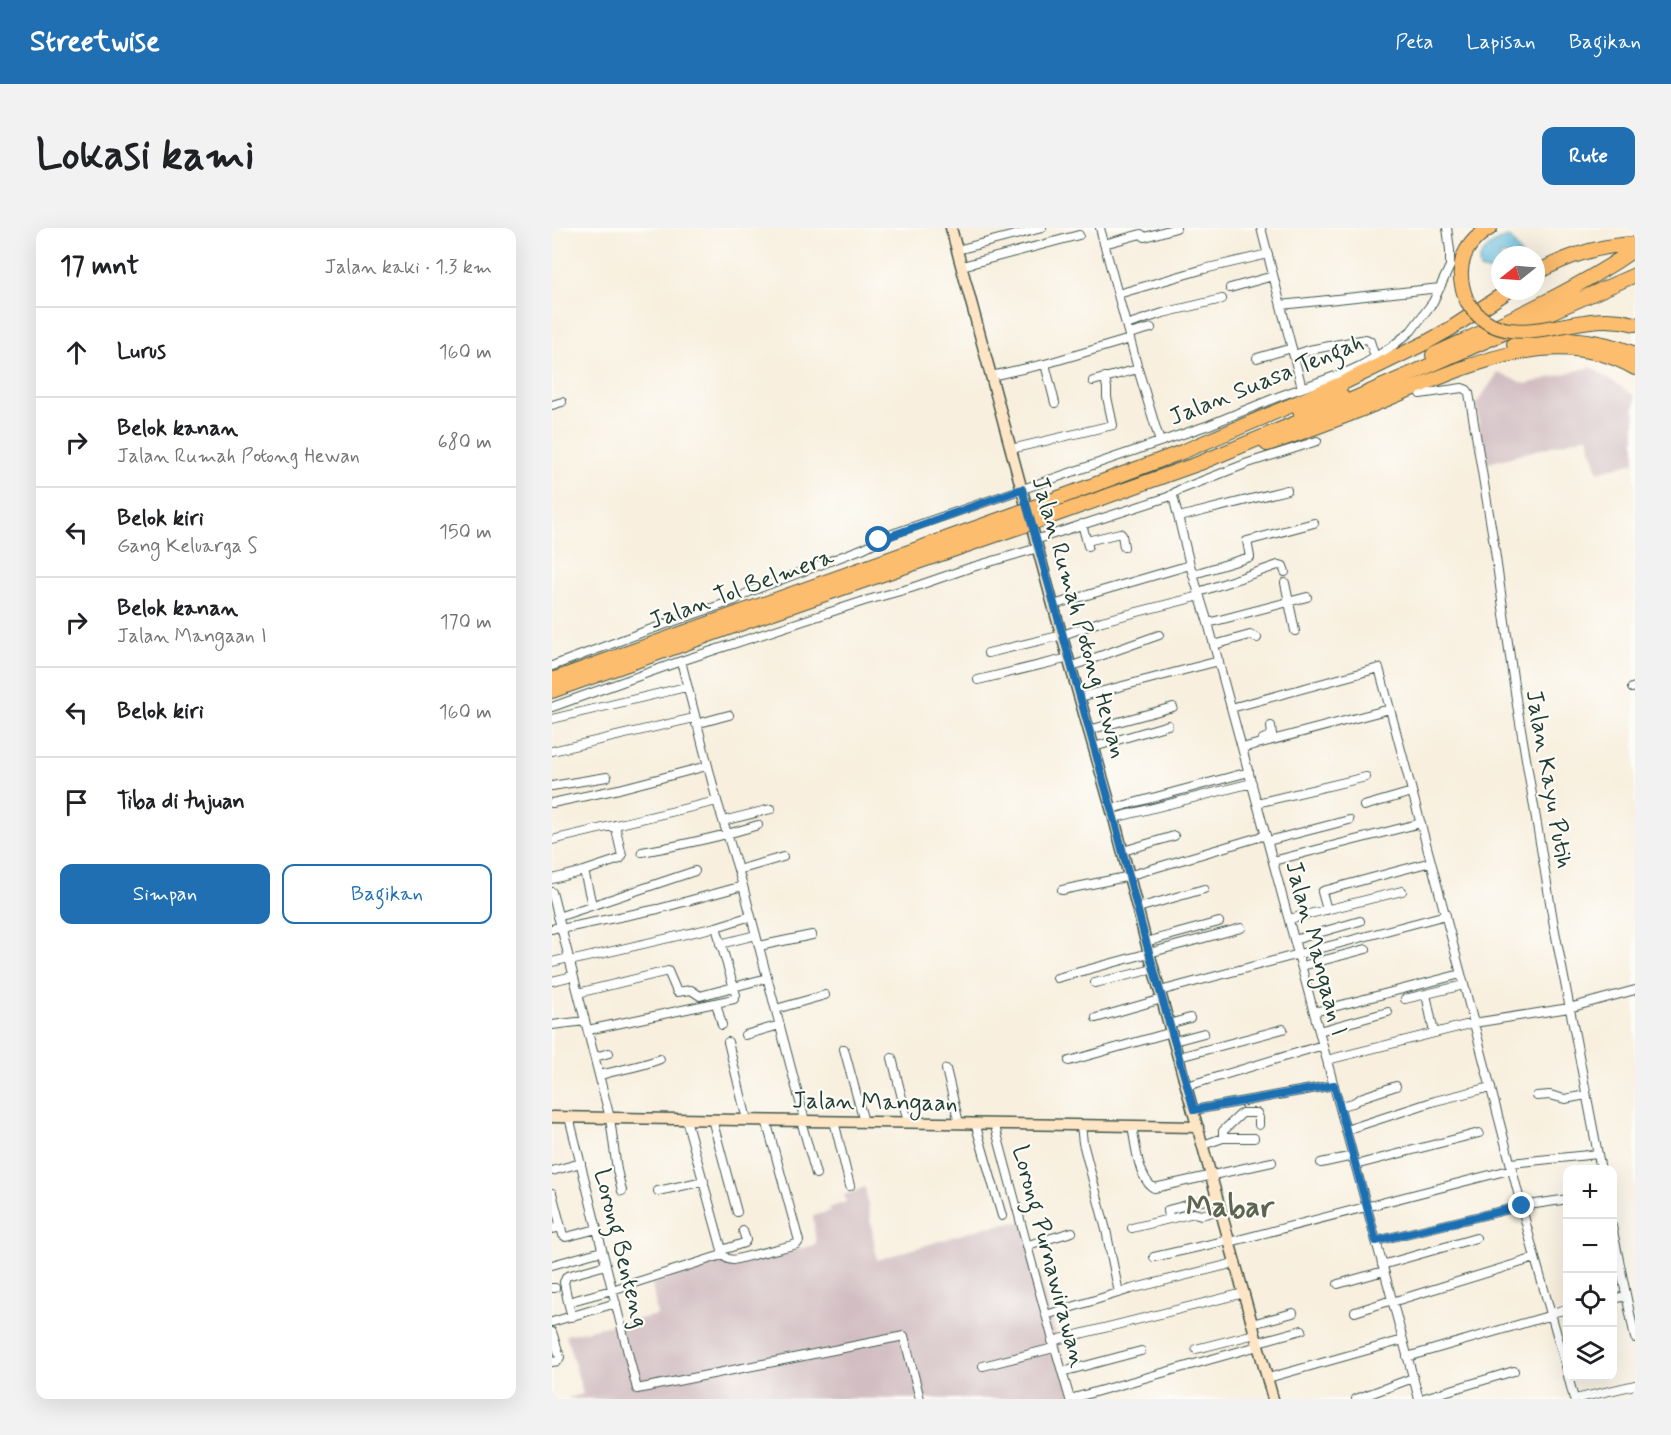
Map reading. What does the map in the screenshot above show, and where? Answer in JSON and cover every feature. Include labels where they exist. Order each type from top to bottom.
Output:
[{"type":"highway","points":[[1490,228],[1467,248],[1461,266],[1461,284],[1467,301],[1484,321],[1500,328],[1519,331],[1592,320],[1635,324]]},
{"type":"highway","points":[[1545,268],[1590,250],[1635,244]]},
{"type":"highway","points":[[1182,452],[1269,423],[1415,363],[1548,301],[1635,249]]},
{"type":"highway","points":[[1179,471],[1356,398],[1635,275]]},
{"type":"highway","points":[[1182,452],[1341,384],[1404,354],[1450,329],[1494,300]]},
{"type":"highway","points":[[1342,416],[1467,361],[1523,342],[1550,338],[1582,339],[1635,354]]},
{"type":"highway","points":[[1179,471],[1289,436],[1467,367],[1499,357],[1526,351],[1556,349],[1586,352],[1635,368]]},
{"type":"highway","name":"Jalan Tol Belmera","points":[[552,692],[1014,522],[1045,503],[1182,452]]},
{"type":"highway","name":"Jalan Tol Belmera","points":[[552,680],[1014,522],[1049,517],[1179,471]]},
{"type":"street","name":"Jalan Rumah Potong Hewan","points":[[951,228],[1273,1399]]},
{"type":"street","points":[[957,250],[1042,228]]},
{"type":"street","points":[[1100,228],[1160,442]]},
{"type":"street","points":[[1104,244],[1141,234],[1145,237],[1176,228]]},
{"type":"street","points":[[1261,228],[1302,388]]},
{"type":"street","name":"Jalan Suasa Tengah","points":[[552,666],[735,600],[749,592],[864,548],[892,534],[1209,425],[1349,371],[1390,348],[1414,328],[1433,302],[1450,266],[1447,228]]},
{"type":"street","points":[[962,266],[1079,235]]},
{"type":"street","points":[[1118,294],[1204,268],[1268,254]]},
{"type":"street","points":[[1230,288],[1274,276]]},
{"type":"street","points":[[1281,305],[1440,288]]},
{"type":"street","points":[[1126,325],[1162,313],[1222,299]]},
{"type":"street","points":[[991,376],[1045,364],[1151,328]]},
{"type":"street","points":[[1257,358],[1366,339],[1370,341],[1375,357]]},
{"type":"street","points":[[1045,364],[1055,403]]},
{"type":"street","points":[[1093,381],[1138,369]]},
{"type":"street","points":[[1011,449],[1113,425],[1105,377]]},
{"type":"street","name":"Jalan Kayu Putih","points":[[1420,394],[1462,388],[1469,393],[1554,926],[1600,1165]]},
{"type":"street","points":[[552,405],[562,402]]},
{"type":"street","points":[[552,707],[681,661],[969,568],[1037,544],[1082,524],[1173,496],[1179,490],[1248,463],[1317,441]]},
{"type":"street","points":[[1179,517],[1287,490]]},
{"type":"street","name":"Jalan Mangaan I","points":[[1173,496],[1190,565],[1208,622],[1420,1399]]},
{"type":"street","points":[[1194,574],[1250,557],[1247,541],[1314,523]]},
{"type":"street","points":[[1082,524],[1087,544],[1120,533],[1124,547]]},
{"type":"street","points":[[1053,605],[1190,565]]},
{"type":"street","points":[[988,653],[1063,635],[1102,621],[1199,594],[1278,566],[1283,566],[1285,572]]},
{"type":"street","points":[[1285,583],[1295,631]]},
{"type":"street","points":[[1208,622],[1307,597]]},
{"type":"street","points":[[978,680],[1070,662],[1159,635]]},
{"type":"street","points":[[1214,645],[1250,635],[1257,638]]},
{"type":"street","points":[[681,661],[707,766],[768,978],[816,1174]]},
{"type":"street","points":[[1080,698],[1219,662]]},
{"type":"street","points":[[1231,708],[1379,668],[1563,1356]]},
{"type":"street","points":[[552,719],[686,687]]},
{"type":"street","points":[[1089,730],[1173,707]]},
{"type":"street","points":[[1242,746],[1390,709]]},
{"type":"street","points":[[552,751],[729,715]]},
{"type":"street","points":[[1094,747],[1168,725]]},
{"type":"street","points":[[1242,746],[1270,736],[1271,726]]},
{"type":"street","points":[[552,803],[619,789],[707,766]]},
{"type":"street","points":[[1112,813],[1249,772]]},
{"type":"street","points":[[552,786],[607,777]]},
{"type":"street","points":[[1257,803],[1366,777]]},
{"type":"street","points":[[1112,813],[1252,783]]},
{"type":"street","points":[[1364,806],[1412,792]]},
{"type":"street","points":[[552,840],[717,801]]},
{"type":"street","points":[[723,821],[771,809]]},
{"type":"street","points":[[1062,890],[1129,875],[1267,838],[1349,820]]},
{"type":"street","points":[[1273,861],[1421,823]]},
{"type":"street","points":[[552,879],[621,858],[615,825]]},
{"type":"street","points":[[642,852],[726,835],[758,825]]},
{"type":"street","points":[[1123,851],[1174,836]]},
{"type":"street","points":[[738,870],[783,857]]},
{"type":"street","points":[[1327,910],[1323,891],[1431,862]]},
{"type":"street","points":[[584,871],[592,905]]},
{"type":"street","points":[[558,917],[695,872]]},
{"type":"street","points":[[552,929],[658,909],[743,886]]},
{"type":"street","points":[[1138,908],[1204,889]]},
{"type":"street","points":[[1288,919],[1402,891]]},
{"type":"street","points":[[552,892],[600,1074],[622,1191]]},
{"type":"street","points":[[1096,1018],[1161,995],[1446,915]]},
{"type":"street","points":[[552,962],[570,960],[716,927],[751,916]]},
{"type":"street","points":[[1294,939],[1360,921]]},
{"type":"street","points":[[1146,942],[1219,922]]},
{"type":"street","points":[[588,1030],[734,999],[736,995],[734,987],[716,927]]},
{"type":"street","points":[[1057,978],[1241,928]]},
{"type":"street","points":[[1186,931],[1189,942]]},
{"type":"street","points":[[720,944],[756,935]]},
{"type":"street","points":[[759,946],[812,935]]},
{"type":"street","points":[[1302,966],[1366,949]]},
{"type":"street","points":[[1095,983],[1154,969]]},
{"type":"street","points":[[578,993],[668,971],[677,992],[692,990],[714,1003],[723,1025]]},
{"type":"street","points":[[1314,1012],[1461,974]]},
{"type":"street","points":[[552,981],[573,976]]},
{"type":"street","points":[[700,996],[768,978]]},
{"type":"street","points":[[1419,985],[1434,1033]]},
{"type":"street","points":[[1405,999],[1464,985]]},
{"type":"street","points":[[1327,1060],[1474,1023],[1569,1008],[1635,990]]},
{"type":"street","points":[[776,1009],[825,995]]},
{"type":"street","points":[[1319,1031],[1388,1012]]},
{"type":"street","points":[[1172,1032],[1190,1018]]},
{"type":"street","points":[[552,1025],[585,1021]]},
{"type":"street","points":[[745,1035],[780,1024]]},
{"type":"street","points":[[1179,1057],[1283,1029]]},
{"type":"street","points":[[1069,1061],[1172,1032],[1204,1032]]},
{"type":"street","points":[[728,1042],[747,1120]]},
{"type":"street","points":[[1187,1086],[1323,1045]]},
{"type":"street","points":[[844,1049],[864,1122]]},
{"type":"street","points":[[595,1057],[609,1053]]},
{"type":"street","points":[[892,1058],[908,1122]]},
{"type":"street","points":[[600,1074],[626,1068],[632,1069],[660,1059]]},
{"type":"street","points":[[946,1069],[959,1123]]},
{"type":"street","points":[[1194,1110],[1334,1085]]},
{"type":"street","points":[[1340,1106],[1396,1086]]},
{"type":"street","points":[[1346,1130],[1435,1101],[1491,1087]]},
{"type":"street","points":[[1537,1096],[1550,1095],[1565,1099],[1587,1095]]},
{"type":"street","points":[[1223,1138],[1222,1131],[1242,1113],[1257,1113],[1259,1125]]},
{"type":"street","name":"Jalan Mangaan","points":[[552,1117],[1198,1127]]},
{"type":"street","name":"Lorong Benteng","points":[[569,1117],[637,1389],[904,1336],[920,1399]]},
{"type":"street","points":[[686,1119],[722,1252],[728,1259],[733,1260],[796,1244],[799,1239],[766,1120]]},
{"type":"street","points":[[712,1119],[737,1212]]},
{"type":"street","points":[[834,1121],[850,1186]]},
{"type":"street","points":[[975,1123],[1002,1216]]},
{"type":"street","name":"Lorong Purnawirawan","points":[[993,1123],[1070,1399]]},
{"type":"street","points":[[1081,1125],[1083,1143],[1106,1230],[1119,1293]]},
{"type":"street","points":[[1132,1125],[1141,1169],[1150,1186],[1157,1188],[1272,1162]]},
{"type":"street","points":[[1355,1165],[1479,1133]]},
{"type":"street","points":[[1203,1145],[1223,1138],[1254,1138]]},
{"type":"street","points":[[1154,1257],[1229,1241],[1512,1166],[1598,1154]]},
{"type":"street","points":[[1321,1163],[1353,1156]]},
{"type":"street","points":[[552,1172],[581,1163]]},
{"type":"street","points":[[658,1191],[704,1181]]},
{"type":"street","points":[[552,1193],[564,1236],[597,1229]]},
{"type":"street","points":[[1168,1219],[1168,1210],[1217,1197]]},
{"type":"street","points":[[1376,1241],[1522,1206],[1563,1200]]},
{"type":"street","points":[[1132,1228],[1194,1213],[1200,1215],[1221,1210]]},
{"type":"street","points":[[552,1229],[561,1227]]},
{"type":"street","points":[[568,1302],[612,1290],[722,1252],[746,1242],[743,1231]]},
{"type":"street","points":[[1028,1245],[1072,1232]]},
{"type":"street","points":[[1338,1284],[1476,1238]]},
{"type":"street","points":[[552,1265],[602,1251]]},
{"type":"street","points":[[1617,1251],[1635,1338]]},
{"type":"street","points":[[1355,1312],[1535,1258]]},
{"type":"street","points":[[1046,1315],[1119,1293],[1236,1263]]},
{"type":"street","points":[[572,1317],[564,1282],[567,1276],[606,1265]]},
{"type":"street","points":[[983,1366],[1053,1344],[1244,1293]]},
{"type":"street","points":[[1617,1298],[1626,1296]]},
{"type":"street","points":[[552,1322],[616,1303]]},
{"type":"street","points":[[1407,1357],[1563,1311]]},
{"type":"street","points":[[1070,1399],[1256,1336],[1293,1313]]},
{"type":"street","points":[[1196,1349],[1256,1336],[1302,1330]]},
{"type":"street","points":[[552,1332],[560,1356],[558,1361],[552,1362]]},
{"type":"street","points":[[1268,1378],[1403,1340]]},
{"type":"street","points":[[1062,1372],[1141,1351]]},
{"type":"street","points":[[1420,1399],[1514,1371]]},
{"type":"street","points":[[1356,1399],[1413,1378]]},
{"type":"street","points":[[1570,1381],[1575,1399],[1635,1385]]},
{"type":"shaded area","points":[[1591,367],[1635,396],[1635,462],[1598,472],[1588,436],[1485,464],[1476,404],[1498,373],[1526,384]]},
{"type":"shaded area","points":[[865,1187],[877,1260],[986,1227],[1024,1221],[1074,1399],[566,1399],[583,1394],[566,1335],[657,1315],[652,1284],[721,1259],[734,1264],[816,1245],[813,1216],[830,1211],[829,1208],[846,1202],[844,1195]]},
{"type":"water","points":[[1507,237],[1515,246],[1491,246],[1491,272],[1480,269],[1479,263],[1483,253],[1491,245]]},
{"type":"district","name":"Mabar","points":[[1230,1206]]},
{"type":"route","points":[[879,540],[1022,489],[1194,1110],[1334,1085],[1376,1241],[1522,1206]]}]
